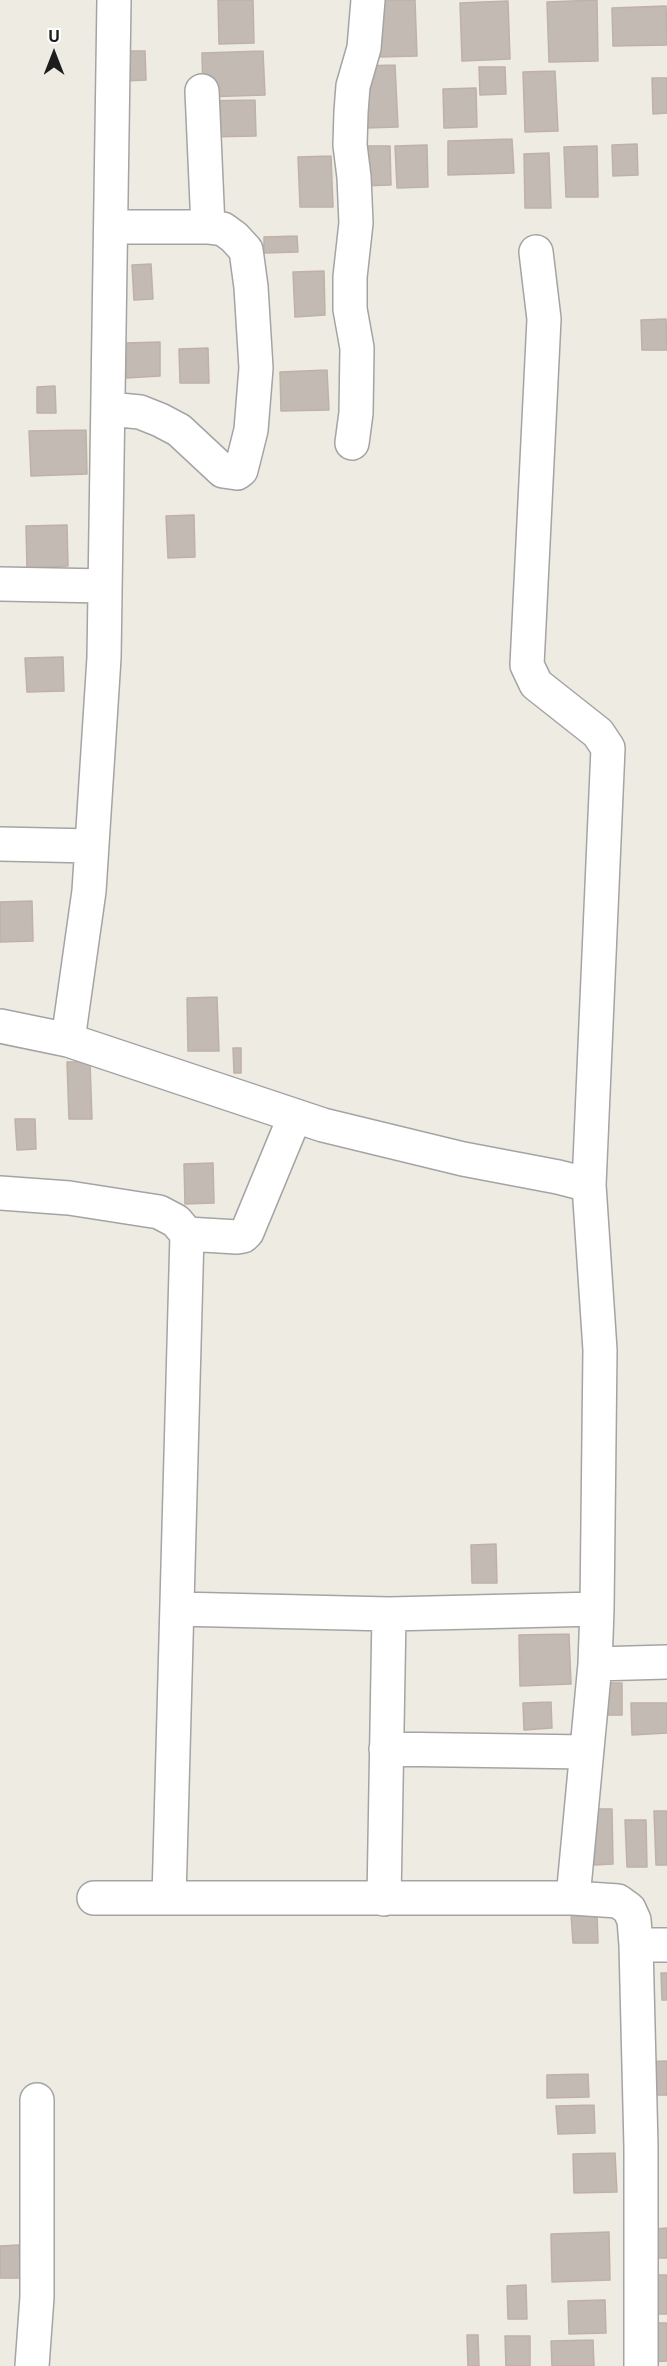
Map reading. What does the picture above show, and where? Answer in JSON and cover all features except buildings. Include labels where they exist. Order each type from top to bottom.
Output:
[{"type":"street","points":[[68,1040],[89,891],[104,658],[114,0]]},
{"type":"street","points":[[352,443],[356,413],[357,348],[350,309],[350,277],[356,223],[350,123],[353,86],[364,48],[368,0]]},
{"type":"street","points":[[202,91],[208,227]]},
{"type":"street","points":[[109,409],[140,412],[179,430],[223,471],[231,474],[241,470],[251,430],[256,368],[246,250],[234,237],[223,229],[208,227],[111,227]]},
{"type":"street","points":[[536,252],[544,319],[527,665],[536,684],[598,733],[608,748],[589,1185],[600,1350],[597,1609],[595,1664],[573,1898]]},
{"type":"street","points":[[0,585],[105,586]]},
{"type":"street","points":[[0,844],[92,852]]},
{"type":"street","points":[[0,1026],[68,1040],[323,1125],[463,1159],[589,1185]]},
{"type":"street","points":[[187,1234],[237,1238],[247,1232],[295,1116]]},
{"type":"street","points":[[0,1193],[69,1198],[159,1212],[176,1221],[187,1234],[169,1898]]},
{"type":"street","points":[[177,1609],[389,1614],[597,1609]]},
{"type":"street","points":[[384,1899],[389,1614]]},
{"type":"street","points":[[595,1664],[667,1662]]},
{"type":"street","points":[[387,1749],[586,1752]]},
{"type":"street","points":[[94,1898],[573,1898],[618,1902],[629,1909],[652,1945],[654,2146],[641,2366]]},
{"type":"street","points":[[32,2366],[37,2297],[37,2100]]}]
